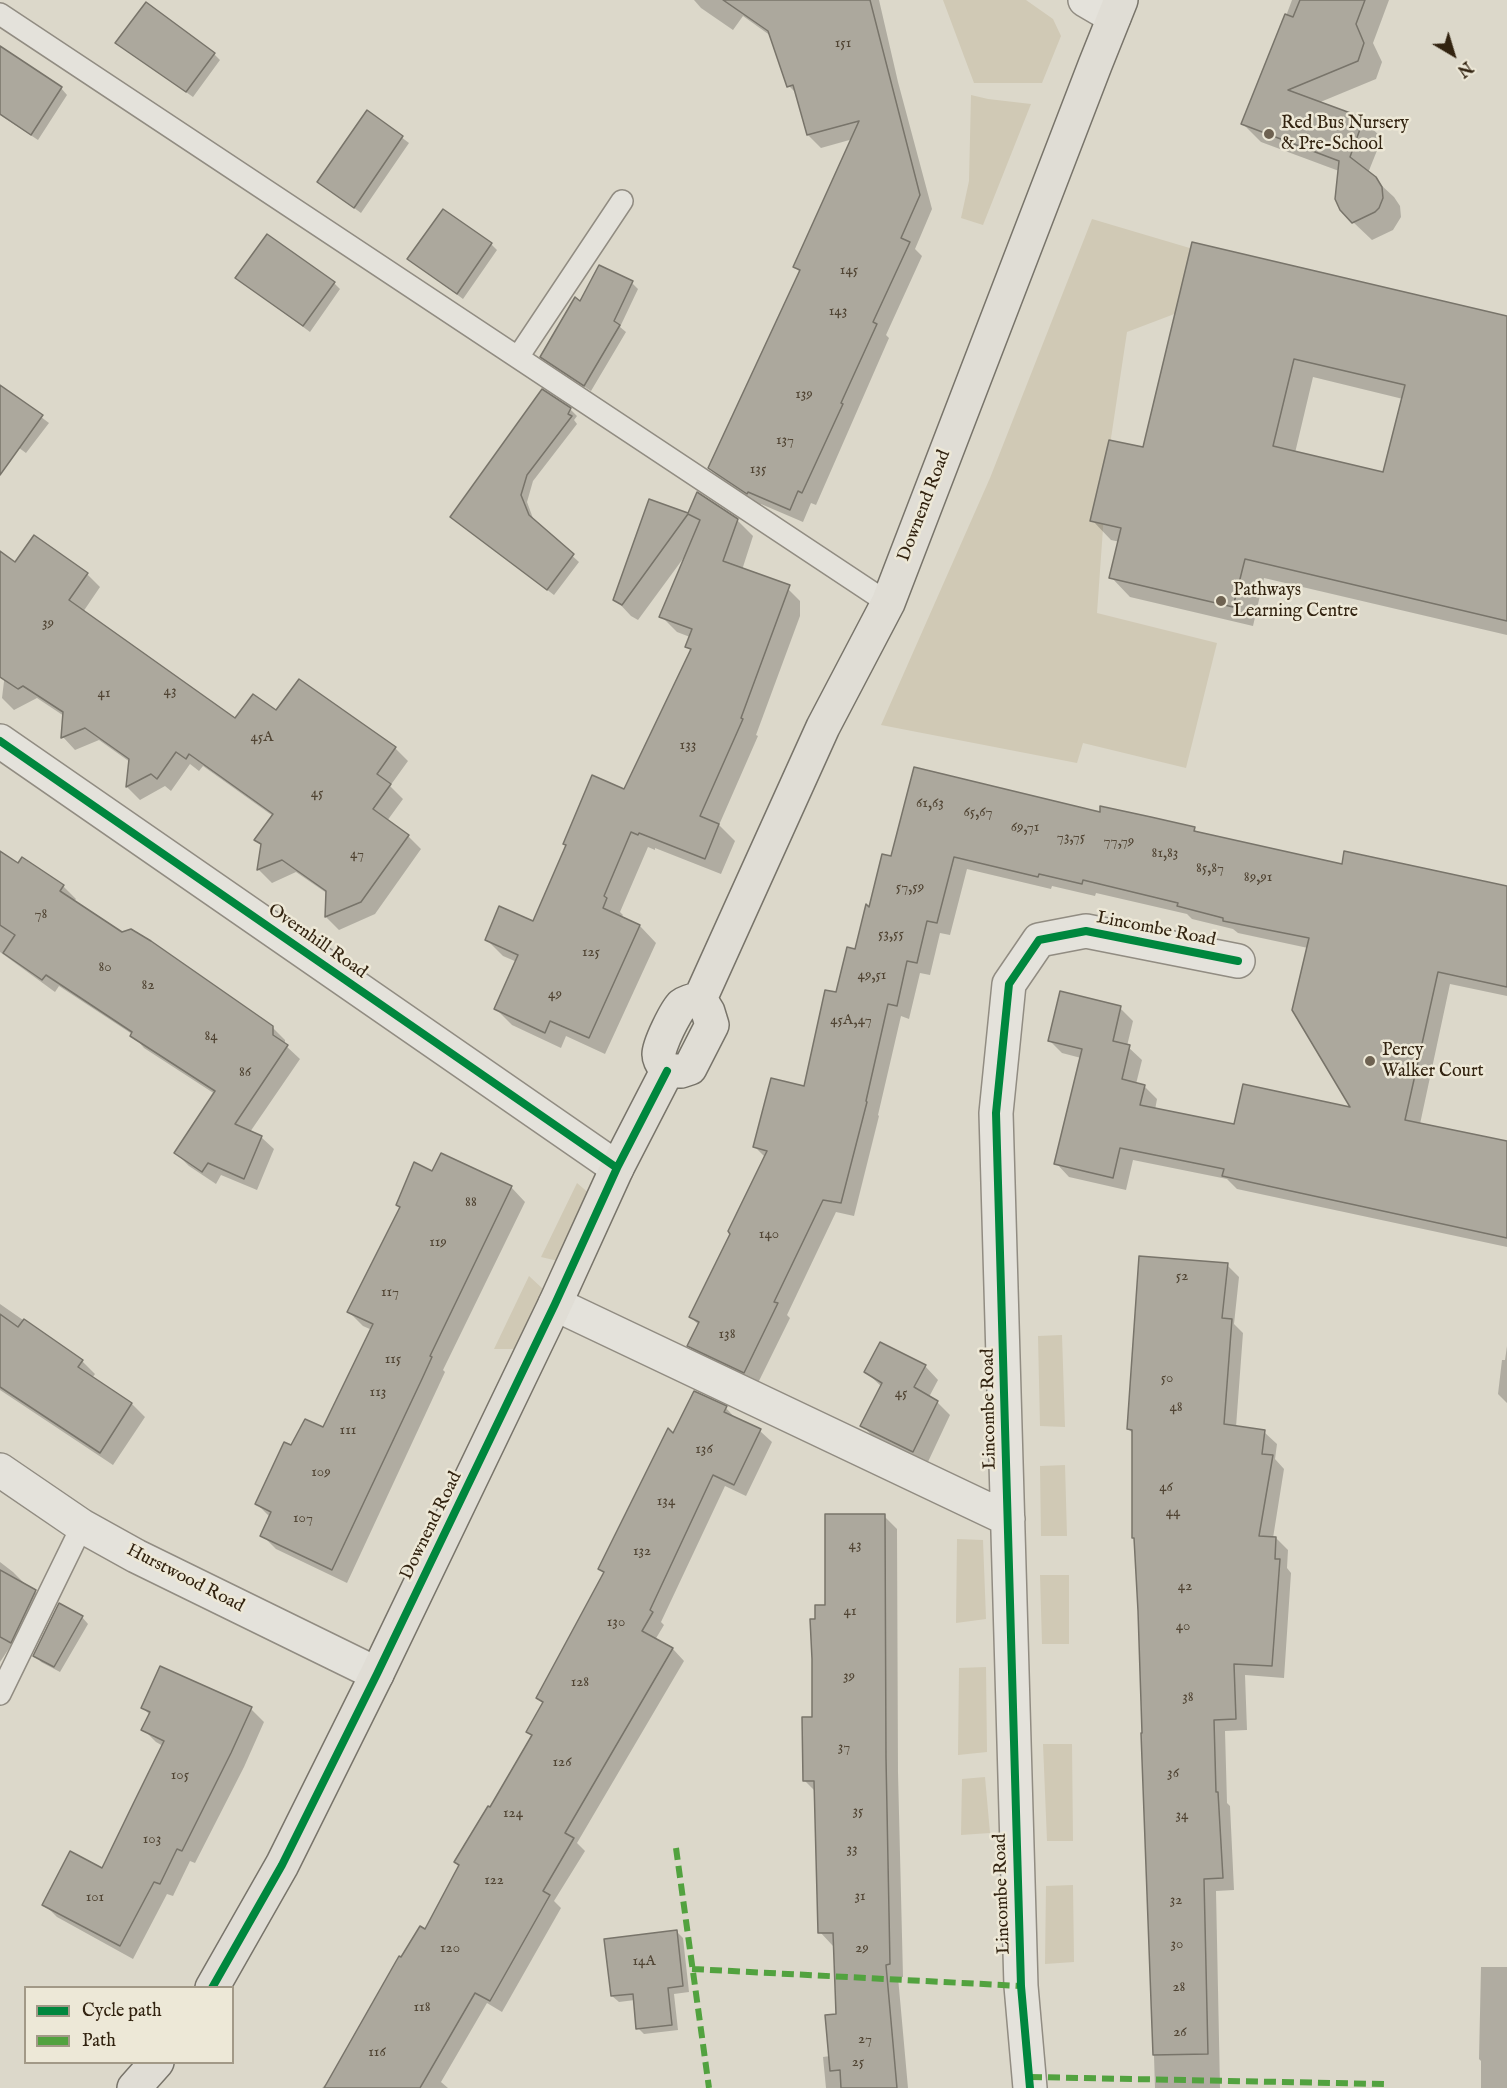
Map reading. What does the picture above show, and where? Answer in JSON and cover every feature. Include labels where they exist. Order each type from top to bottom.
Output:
[{"type":"main road","name":"Downend Road","points":[[213,1986],[282,1865],[378,1674],[555,1304],[617,1167],[667,1071],[658,1052],[669,1028],[681,1006],[692,1000],[700,999],[823,728],[888,603],[1118,9]]},
{"type":"main road","points":[[134,2088],[155,2064]]},
{"type":"street","points":[[1084,0],[1118,9]]},
{"type":"street","name":"Overnhill Road","points":[[0,741],[617,1167]]},
{"type":"street","name":"Lincombe Road","points":[[1030,2088],[1021,1986],[996,1113],[1009,984],[1039,940],[1086,931],[1238,961]]},
{"type":"street","points":[[555,1304],[1008,1519]]},
{"type":"street","name":"Hurstwood Road","points":[[0,1470],[82,1526],[136,1556],[378,1674]]},
{"type":"lane","points":[[0,14],[888,603]]},
{"type":"lane","points":[[518,357],[622,201]]},
{"type":"lane","points":[[0,1694],[82,1526]]},
{"type":"shaded area","points":[[943,0],[1026,0],[1053,19],[1061,36],[1042,83],[974,83]]},
{"type":"shaded area","points":[[971,95],[1031,104],[983,225],[961,218],[969,181]]},
{"type":"shaded area","points":[[1092,219],[1193,249],[1177,313],[1127,332],[1108,458],[1097,613],[1217,643],[1186,768],[1083,743],[1077,763],[881,725],[990,478]]},
{"type":"shaded area","points":[[577,1183],[590,1194],[558,1261],[541,1257]]},
{"type":"shaded area","points":[[529,1276],[543,1289],[514,1349],[494,1349]]},
{"type":"shaded area","points":[[1062,1335],[1065,1427],[1040,1426],[1038,1336]]},
{"type":"shaded area","points":[[1065,1465],[1067,1536],[1041,1536],[1040,1466]]},
{"type":"shaded area","points":[[957,1539],[983,1540],[986,1619],[956,1623]]},
{"type":"shaded area","points":[[1040,1575],[1069,1575],[1069,1644],[1042,1644]]},
{"type":"shaded area","points":[[986,1667],[987,1752],[958,1755],[959,1668]]},
{"type":"shaded area","points":[[1043,1744],[1072,1744],[1073,1841],[1047,1841]]},
{"type":"shaded area","points":[[985,1777],[990,1833],[961,1835],[962,1779]]},
{"type":"shaded area","points":[[1073,1885],[1074,1962],[1045,1964],[1046,1886]]},
{"type":"building","points":[[723,0],[870,0],[920,195],[901,238],[910,242],[873,322],[877,324],[802,493],[798,491],[790,510],[748,492],[747,494],[708,468],[800,270],[793,267],[859,121],[807,135],[793,85],[787,87],[768,31]]},
{"type":"building","points":[[1300,0],[1365,0],[1356,24],[1364,43],[1358,61],[1288,90],[1364,118],[1350,157],[1376,177],[1382,187],[1383,198],[1375,212],[1352,223],[1340,210],[1335,199],[1339,161],[1241,124],[1285,14],[1293,17]]},
{"type":"building","points":[[146,2],[215,53],[186,92],[115,43]]},
{"type":"building","points":[[0,46],[62,87],[31,135],[0,114]]},
{"type":"building","points":[[367,110],[403,136],[354,208],[317,182]]},
{"type":"building","points":[[443,209],[492,243],[457,294],[407,259]]},
{"type":"building","points":[[267,234],[335,282],[303,326],[235,278]]},
{"type":"building","points":[[1192,242],[1507,316],[1507,621],[1245,559],[1233,607],[1109,578],[1121,528],[1090,521],[1109,440],[1143,447]],"holes":[[[1294,359],[1405,385],[1383,472],[1273,446]]]},
{"type":"building","points":[[599,265],[633,281],[614,321],[620,325],[584,386],[540,357],[575,297],[580,301]]},
{"type":"building","points":[[0,385],[43,415],[0,475]]},
{"type":"building","points":[[542,389],[571,408],[568,414],[572,416],[527,475],[521,495],[529,515],[574,554],[547,590],[450,517]]},
{"type":"building","points":[[697,492],[738,519],[723,561],[790,585],[741,718],[743,719],[700,816],[719,824],[705,859],[639,833],[638,835],[631,832],[604,896],[607,898],[603,908],[640,925],[589,1038],[550,1021],[545,1033],[494,1009],[518,955],[485,940],[499,906],[533,921],[566,845],[563,844],[592,775],[624,789],[691,649],[685,647],[692,629],[659,617],[700,520],[688,514],[622,605],[613,600],[649,499],[688,513]]},
{"type":"building","points":[[34,535],[88,573],[69,600],[235,718],[253,694],[276,710],[299,679],[396,747],[377,774],[391,784],[373,809],[409,835],[361,902],[325,917],[326,891],[282,860],[257,870],[261,844],[254,840],[273,814],[189,754],[186,759],[176,752],[157,779],[151,774],[126,787],[129,759],[85,728],[61,738],[63,712],[23,686],[18,689],[0,677],[0,551],[15,562]]},
{"type":"building","points":[[914,767],[1100,812],[1100,806],[1151,817],[1195,827],[1194,831],[1342,864],[1344,851],[1507,886],[1507,987],[1438,972],[1405,1120],[1507,1141],[1507,1238],[1222,1176],[1224,1169],[1120,1148],[1113,1178],[1054,1164],[1082,1049],[1048,1041],[1060,991],[1121,1006],[1113,1041],[1130,1045],[1122,1079],[1145,1085],[1140,1105],[1234,1124],[1243,1084],[1350,1107],[1292,1010],[1309,938],[1223,921],[1223,918],[1177,906],[1178,903],[1083,880],[1082,884],[1039,874],[1038,877],[954,857],[937,923],[927,921],[917,963],[907,961],[897,1006],[888,1004],[867,1102],[841,1203],[823,1200],[774,1302],[778,1303],[744,1373],[687,1346],[699,1322],[689,1317],[730,1234],[728,1231],[767,1151],[753,1147],[771,1078],[804,1086],[825,990],[836,992],[847,947],[855,949],[866,904],[869,907],[882,854],[891,856]]},
{"type":"building","points":[[0,851],[18,863],[22,857],[64,885],[60,891],[122,932],[131,929],[151,941],[273,1026],[273,1035],[288,1045],[235,1124],[262,1136],[244,1179],[208,1163],[202,1172],[174,1153],[215,1091],[130,1036],[132,1032],[46,975],[42,980],[3,953],[15,935],[0,925]]},
{"type":"building","points":[[441,1153],[512,1186],[430,1356],[432,1357],[422,1379],[332,1570],[260,1536],[271,1512],[255,1504],[284,1442],[291,1445],[305,1419],[323,1427],[373,1324],[347,1312],[400,1207],[396,1205],[414,1162],[432,1171]]},
{"type":"building","points":[[1139,1256],[1228,1263],[1222,1318],[1232,1319],[1224,1424],[1265,1430],[1262,1454],[1273,1455],[1259,1536],[1276,1537],[1275,1559],[1280,1559],[1272,1666],[1234,1664],[1236,1719],[1214,1720],[1216,1792],[1218,1792],[1223,1878],[1204,1879],[1208,2054],[1153,2055],[1138,1611],[1134,1538],[1132,1538],[1132,1430],[1127,1429]]},
{"type":"building","points":[[0,1314],[18,1327],[24,1319],[83,1360],[78,1367],[132,1403],[100,1453],[0,1387]]},
{"type":"building","points":[[880,1342],[926,1365],[914,1387],[938,1401],[913,1452],[860,1426],[882,1383],[864,1372]]},
{"type":"building","points":[[694,1391],[727,1406],[724,1412],[761,1429],[734,1485],[713,1475],[650,1610],[653,1612],[642,1631],[673,1648],[565,1833],[574,1838],[543,1891],[550,1895],[490,2001],[475,1993],[420,2088],[324,2088],[399,1956],[401,1957],[420,1926],[425,1929],[459,1865],[454,1862],[488,1806],[490,1807],[532,1735],[526,1732],[543,1702],[536,1698],[604,1572],[598,1569],[668,1428],[673,1433]]},
{"type":"building","points":[[825,1514],[885,1514],[890,1964],[886,1965],[897,2088],[841,2088],[840,2070],[830,2071],[825,2015],[836,2014],[833,1933],[818,1933],[814,1781],[803,1781],[802,1717],[812,1717],[810,1619],[815,1619],[815,1605],[825,1605]]},
{"type":"building","points":[[0,1570],[36,1590],[11,1643],[0,1637]]},
{"type":"building","points":[[59,1603],[83,1616],[54,1667],[33,1656]]},
{"type":"building","points":[[160,1666],[252,1707],[182,1851],[177,1849],[160,1884],[154,1882],[120,1946],[42,1905],[70,1851],[102,1868],[164,1741],[141,1730],[150,1712],[141,1708]]},
{"type":"building","points":[[677,1930],[683,1986],[668,1988],[672,2025],[636,2029],[633,1994],[611,1996],[604,1939]]},
{"type":"marked path","points":[[676,1848],[709,2088]]},
{"type":"marked path","points":[[692,1969],[1021,1986]]},
{"type":"marked path","points":[[1030,2077],[1384,2084],[1384,2088]]},
{"type":"cycle path","points":[[0,741],[617,1168]]},
{"type":"cycle path","points":[[1030,2088],[1021,1986],[996,1113],[1009,984],[1039,940],[1086,931],[1238,961]]},
{"type":"cycle path","points":[[213,1986],[282,1865],[377,1674],[555,1304],[617,1168],[667,1071]]},
{"type":"place","name":"Red Bus Nursery & Pre-School","points":[[1269,134]]},
{"type":"place","name":"Pathways Learning Centre","points":[[1221,601]]},
{"type":"place","name":"Percy Walker Court","points":[[1370,1061]]}]
